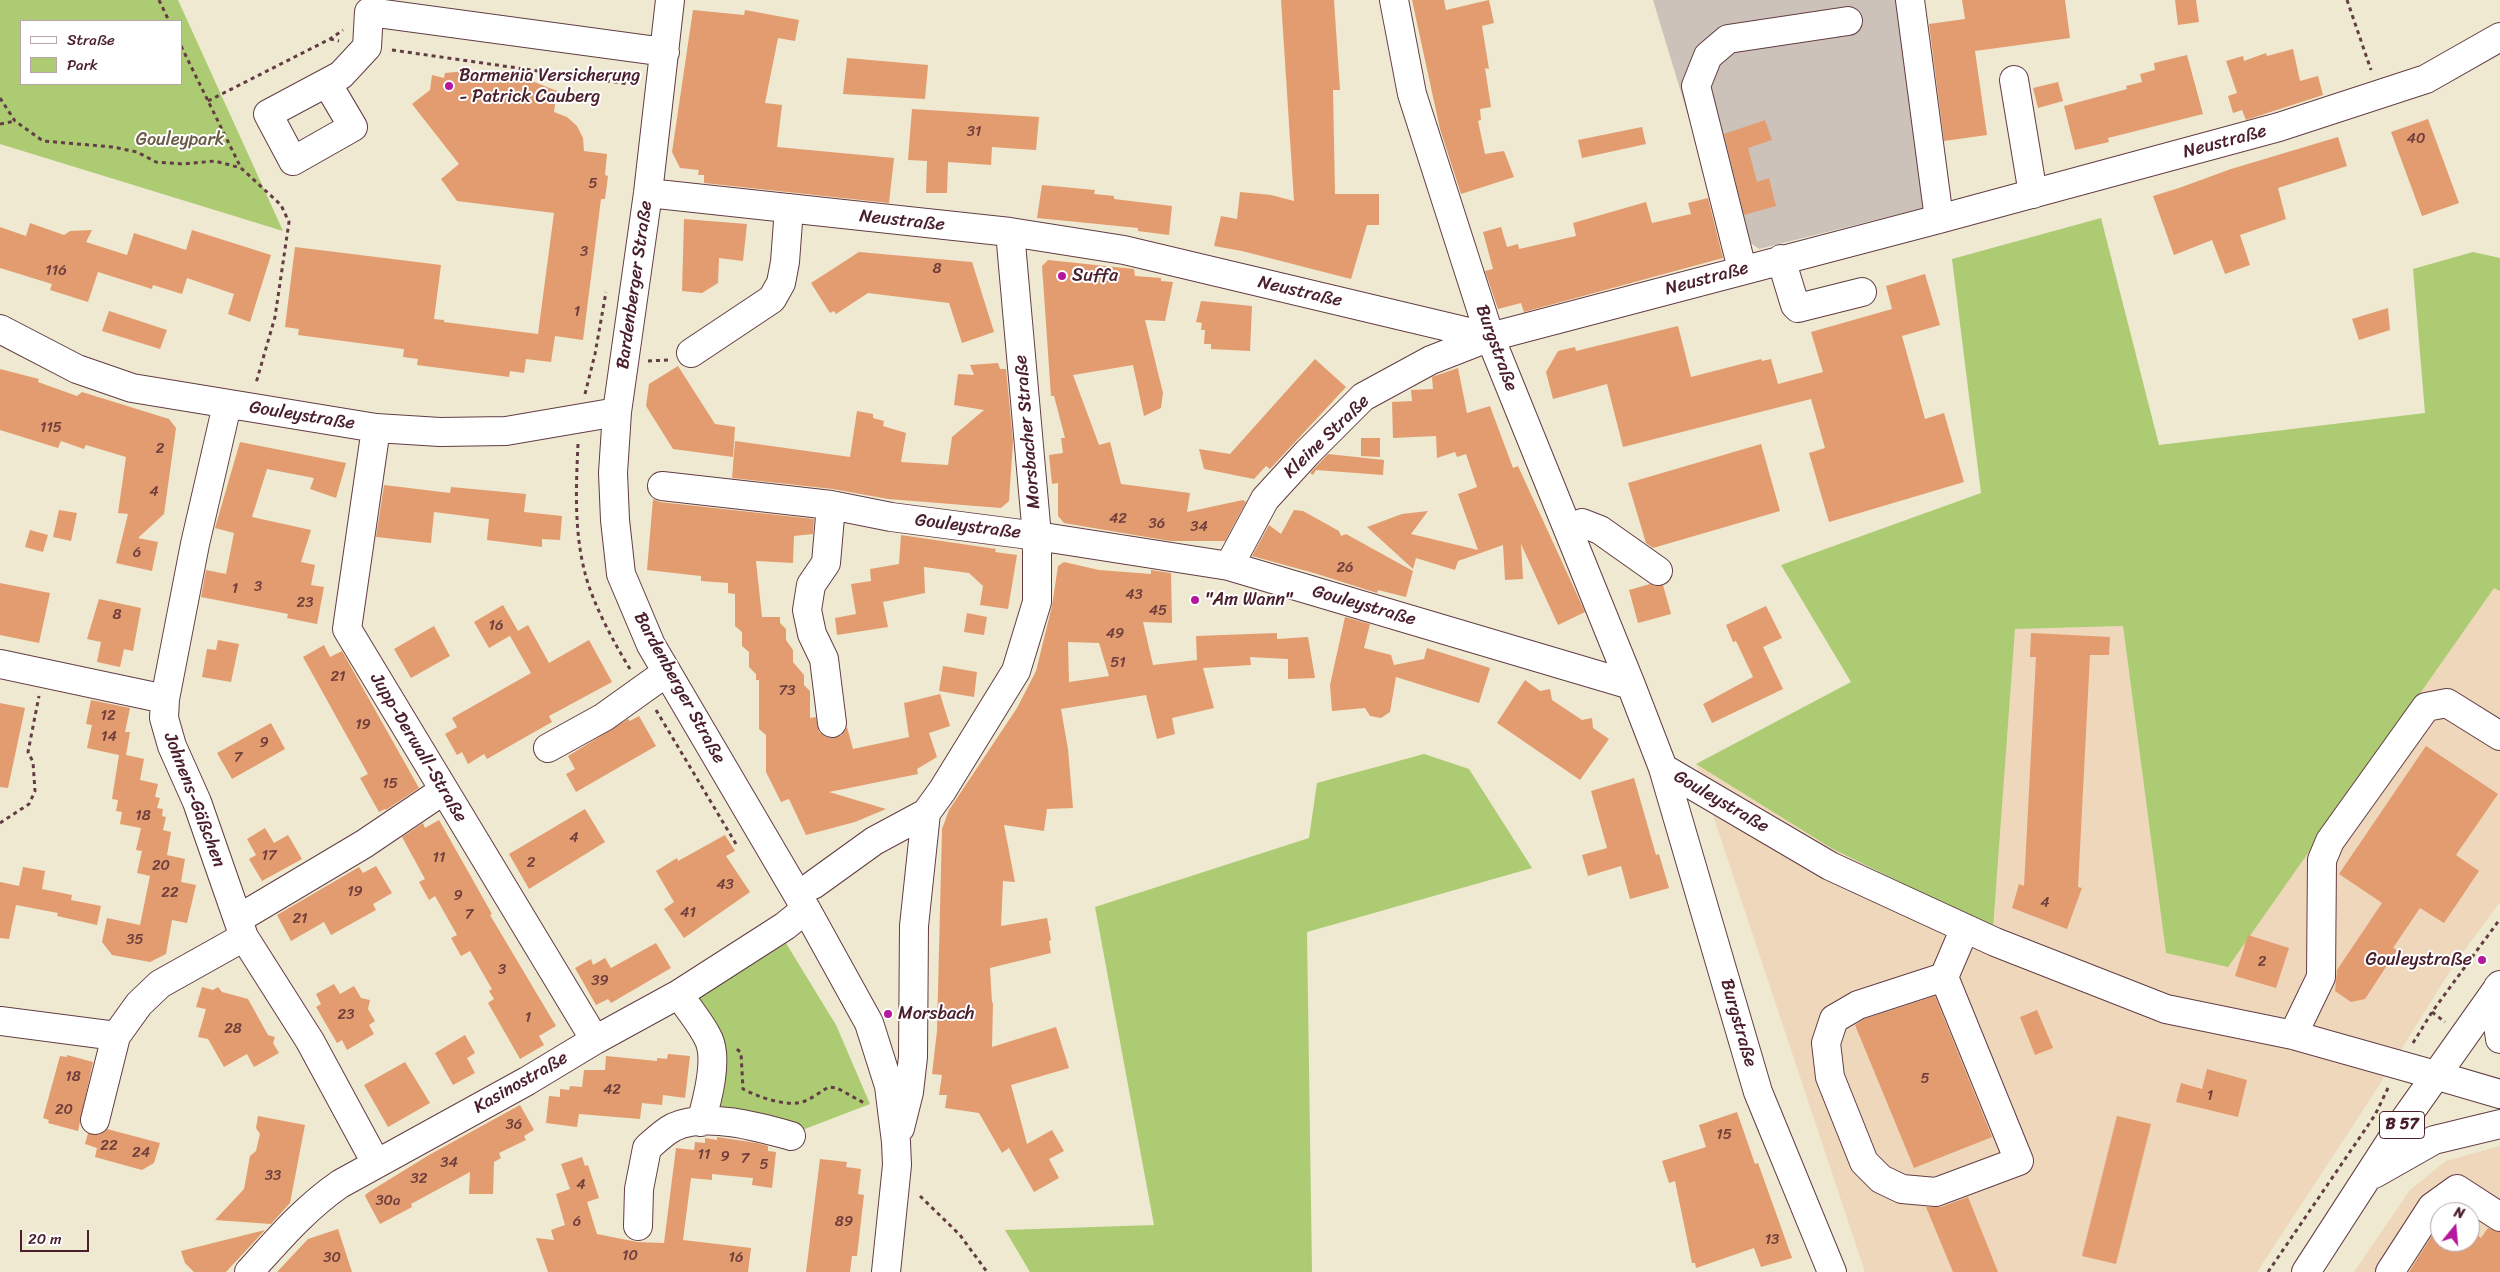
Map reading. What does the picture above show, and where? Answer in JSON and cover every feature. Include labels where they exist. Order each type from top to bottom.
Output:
[{"type":"street","name":"Bardenberger Straße","points":[[670,0],[648,193],[617,412],[613,472],[620,574],[651,644],[667,672],[809,897],[869,1023]]},
{"type":"street","name":"Burgstraße","points":[[1394,0],[1412,94],[1490,337],[1631,685]]},
{"type":"street","points":[[1910,0],[1939,219]]},
{"type":"street","points":[[327,83],[341,76],[367,46],[369,12],[665,52]]},
{"type":"street","points":[[1742,269],[1696,86],[1708,56],[1728,39],[1848,21]]},
{"type":"street","name":"Neustraße","points":[[648,193],[1010,232],[1124,250],[1490,337],[2279,127],[2426,79],[2500,37]]},
{"type":"street","points":[[2014,80],[2032,194]]},
{"type":"street","points":[[691,352],[772,299],[781,283],[785,262],[789,208]]},
{"type":"street","name":"Morsbacher Straße","points":[[896,1142],[909,1092],[913,1057],[914,926],[934,802],[1016,671],[1036,602],[1037,536],[1010,232]]},
{"type":"street","points":[[1781,259],[1795,305],[1798,308],[1862,292]]},
{"type":"street","name":"Gouleystraße","points":[[0,329],[77,369],[132,388],[237,406],[327,418],[376,428],[440,432],[506,431],[617,412]]},
{"type":"street","name":"Kleine Straße","points":[[1229,566],[1265,499],[1308,452],[1363,397],[1431,360],[1490,337]]},
{"type":"street","name":"Johnens-Gäßchen","points":[[237,406],[195,544],[165,699],[164,718],[172,746],[197,802],[241,928],[310,1041],[376,1163]]},
{"type":"street","name":"Jupp-Derwall-Straße","points":[[376,428],[347,629],[595,1040]]},
{"type":"street","name":"Gouleystraße","points":[[662,486],[831,505],[891,517],[1037,536],[1229,566],[1631,685],[1663,768],[1830,866],[1965,928],[2166,1009],[2293,1035],[2500,1094]]},
{"type":"street","points":[[831,505],[826,563],[811,585],[807,610],[812,634],[824,659],[832,723]]},
{"type":"street","points":[[1568,529],[1582,524],[1600,530],[1658,571]]},
{"type":"street","points":[[0,664],[165,699]]},
{"type":"street","points":[[548,748],[604,717],[667,672]]},
{"type":"street","points":[[2293,1035],[2321,977],[2322,860],[2330,841],[2426,707],[2447,703],[2500,736]]},
{"type":"street","name":"Burgstraße","points":[[1663,768],[1758,1092],[1832,1272]]},
{"type":"street","points":[[95,1120],[116,1036],[139,1004],[160,984],[444,790]]},
{"type":"street","points":[[809,897],[874,841],[934,802]]},
{"type":"street","name":"Kasinostraße","points":[[249,1272],[290,1225],[314,1202],[376,1163],[527,1081],[595,1040],[679,994],[785,926],[809,897]]},
{"type":"street","points":[[1944,977],[1858,1005],[1834,1019],[1826,1043],[1830,1077],[1864,1162],[1881,1180],[1902,1189],[1936,1192],[2019,1161],[1944,977],[1965,928]]},
{"type":"street","points":[[2499,986],[2498,1025],[2500,1039]]},
{"type":"street","name":"B 57","points":[[2306,1272],[2435,1075],[2499,986]]},
{"type":"street","points":[[679,994],[710,1042],[712,1065],[707,1100],[701,1122]]},
{"type":"street","points":[[0,1021],[116,1036]]},
{"type":"street","name":"Morsbacher Straße","points":[[869,1023],[889,1086],[896,1142],[897,1165],[886,1272]]},
{"type":"street","points":[[638,1226],[639,1189],[642,1164],[647,1148],[675,1127],[701,1122],[747,1125],[791,1136]]},
{"type":"street","points":[[2370,1176],[2434,1140],[2500,1124]]},
{"type":"street","points":[[2390,1272],[2432,1207],[2457,1189],[2500,1217]]},
{"type":"path","points":[[159,0],[169,20]]},
{"type":"path","points":[[2347,0],[2380,95]]},
{"type":"path","points":[[208,102],[330,40],[641,85]]},
{"type":"path","points":[[182,48],[241,168],[281,205],[289,222],[275,317],[264,359],[237,406]]},
{"type":"path","points":[[0,98],[15,121],[43,141],[81,146],[113,147],[137,152],[156,162],[183,164],[215,161],[241,168]]},
{"type":"path","points":[[0,124],[15,121]]},
{"type":"path","points":[[579,417],[595,354]]},
{"type":"path","points":[[645,361],[664,362]]},
{"type":"path","points":[[0,823],[29,804],[35,791],[33,762],[28,752],[45,673]]},
{"type":"path","points":[[2268,1272],[2374,1115],[2400,1064],[2432,1012],[2500,919]]},
{"type":"path","points":[[710,1042],[734,1047],[741,1053],[743,1089],[752,1094],[791,1103],[804,1102],[828,1087],[837,1088],[868,1105]]},
{"type":"path","points":[[918,1194],[960,1235],[986,1272]]},
{"type":"shaded area","points":[[1653,0],[1900,0],[1923,208],[1759,249],[1720,221]]},
{"type":"shaded area","points":[[2494,587],[2500,591],[2500,902],[2455,963],[2369,1101],[2257,1272],[1865,1272],[1696,764],[1831,848],[1992,928],[2015,629],[2123,626],[2166,953]]},
{"type":"shaded area","points":[[2500,1146],[2500,1272],[2354,1272],[2410,1190],[2446,1161]]},
{"type":"green space","name":"Gouleypark","points":[[0,0],[178,0],[283,231],[0,144]]},
{"type":"green space","points":[[2101,218],[2159,445],[2425,413],[2413,269],[2473,252],[2500,258],[2500,591],[2494,588],[2228,967],[2166,953],[2123,626],[2015,629],[1993,928],[1831,848],[1696,764],[1851,682],[1781,565],[1981,493],[1952,259]]},
{"type":"green space","points":[[1424,754],[1469,769],[1532,868],[1307,932],[1312,1272],[1030,1272],[1005,1230],[1154,1225],[1095,907],[1309,838],[1317,783]]},
{"type":"green space","points":[[781,935],[836,1025],[870,1104],[797,1132],[712,1112],[690,993]]},
{"type":"building","points":[[1281,0],[1334,0],[1340,90],[1333,90],[1335,194],[1379,194],[1379,225],[1367,225],[1351,279],[1242,251],[1214,246],[1221,216],[1237,219],[1240,192],[1271,195],[1294,201]]},
{"type":"building","points":[[1412,0],[1444,0],[1446,10],[1489,0],[1494,23],[1482,26],[1489,69],[1485,68],[1491,107],[1480,109],[1481,120],[1478,121],[1485,154],[1504,151],[1514,177],[1461,194],[1440,129]]},
{"type":"building","points":[[1962,0],[2065,0],[2070,38],[1975,51],[1987,135],[1944,141],[1929,24],[1965,19]]},
{"type":"building","points":[[2175,0],[2196,0],[2199,22],[2178,25]]},
{"type":"building","points":[[693,10],[744,15],[745,10],[799,20],[795,41],[778,38],[765,103],[782,105],[777,147],[894,158],[889,203],[704,183],[704,175],[698,175],[699,170],[680,168],[672,152]]},
{"type":"building","points":[[2293,49],[2300,81],[2318,76],[2323,95],[2246,120],[2242,110],[2233,113],[2228,96],[2237,93],[2226,61],[2243,56],[2244,61],[2266,53],[2267,56]]},
{"type":"building","points":[[2187,55],[2203,114],[2108,138],[2109,142],[2075,150],[2064,106],[2127,89],[2126,86],[2142,82],[2140,74],[2155,70],[2154,63]]},
{"type":"building","points":[[847,58],[928,65],[925,99],[843,94]]},
{"type":"building","points":[[466,71],[494,82],[527,79],[557,91],[554,112],[567,117],[577,126],[583,138],[584,151],[607,154],[605,175],[608,176],[605,199],[601,199],[583,340],[555,336],[551,362],[526,359],[524,373],[510,371],[509,377],[417,365],[418,359],[403,357],[404,349],[298,335],[299,329],[285,327],[295,247],[441,265],[434,319],[444,320],[444,322],[538,334],[554,213],[457,201],[441,179],[459,164],[412,104],[430,90],[432,75],[444,78],[445,73]]},
{"type":"building","points":[[2058,82],[2063,101],[2038,108],[2033,88]]},
{"type":"building","points":[[912,109],[1039,117],[1036,150],[992,147],[991,165],[948,162],[947,193],[926,193],[927,161],[908,160]]},
{"type":"building","points":[[2428,119],[2459,203],[2422,216],[2391,132]]},
{"type":"building","points":[[1765,120],[1772,140],[1748,148],[1757,182],[1769,178],[1776,206],[1744,215],[1724,134]]},
{"type":"building","points":[[1642,127],[1646,144],[1582,158],[1578,140]]},
{"type":"building","points":[[2338,137],[2347,166],[2278,188],[2286,219],[2240,235],[2250,265],[2225,274],[2212,240],[2174,255],[2153,196],[2231,169]]},
{"type":"building","points":[[1042,185],[1095,190],[1094,194],[1114,196],[1114,199],[1172,206],[1169,235],[1138,231],[1138,228],[1037,218]]},
{"type":"building","points":[[1708,198],[1723,258],[1524,312],[1521,303],[1498,309],[1485,271],[1493,269],[1483,232],[1501,227],[1507,247],[1518,244],[1519,249],[1576,236],[1573,223],[1646,202],[1652,223],[1691,214],[1688,203]]},
{"type":"building","points":[[684,219],[747,224],[743,261],[719,258],[718,283],[702,293],[682,291]]},
{"type":"building","points":[[30,223],[64,235],[70,231],[92,230],[86,242],[127,255],[134,233],[186,250],[192,230],[271,255],[250,322],[228,314],[234,294],[187,278],[182,294],[153,285],[152,289],[98,272],[88,302],[50,290],[52,284],[0,268],[0,227],[26,236]]},
{"type":"building","points":[[859,252],[972,262],[994,332],[962,343],[949,303],[868,293],[836,314],[834,311],[830,313],[811,283]]},
{"type":"building","points":[[1048,260],[1134,269],[1135,276],[1161,278],[1161,281],[1173,282],[1165,321],[1145,320],[1163,393],[1161,408],[1144,416],[1133,365],[1073,375],[1099,445],[1110,442],[1121,484],[1190,493],[1187,512],[1243,500],[1246,502],[1225,541],[1170,541],[1064,523],[1058,516],[1058,483],[1052,484],[1049,455],[1063,453],[1061,438],[1065,438],[1054,396],[1051,396],[1042,266]]},
{"type":"building","points":[[1925,274],[1940,325],[1902,336],[1925,419],[1944,413],[1964,482],[1829,522],[1809,453],[1825,448],[1811,399],[1623,447],[1607,384],[1553,399],[1546,372],[1558,351],[1575,347],[1576,351],[1678,326],[1691,377],[1761,359],[1762,361],[1771,359],[1778,384],[1823,372],[1811,332],[1892,309],[1886,286]]},
{"type":"building","points":[[1201,301],[1252,306],[1250,351],[1211,349],[1211,344],[1204,344],[1205,330],[1201,330],[1202,323],[1196,322]]},
{"type":"building","points":[[2388,308],[2390,330],[2359,340],[2352,319]]},
{"type":"building","points":[[109,311],[167,330],[160,349],[102,331]]},
{"type":"building","points":[[1315,359],[1346,387],[1270,469],[1266,466],[1254,479],[1204,469],[1199,449],[1230,454]]},
{"type":"building","points":[[998,363],[1000,369],[1006,369],[1013,441],[1009,501],[1001,508],[888,499],[833,489],[732,478],[735,441],[850,457],[857,411],[873,414],[873,418],[884,421],[883,426],[906,433],[901,462],[948,465],[952,437],[984,410],[954,405],[958,374],[974,375],[970,365]]},
{"type":"building","points":[[678,366],[715,424],[735,427],[733,457],[673,449],[646,406],[649,384]]},
{"type":"building","points":[[1458,368],[1467,413],[1490,406],[1513,468],[1518,466],[1585,612],[1558,625],[1521,544],[1523,579],[1505,580],[1503,545],[1458,561],[1455,570],[1416,558],[1413,569],[1367,527],[1402,514],[1428,511],[1411,534],[1478,550],[1458,494],[1477,487],[1466,454],[1457,457],[1455,452],[1437,458],[1436,436],[1393,438],[1392,402],[1412,401],[1411,390],[1433,389],[1432,377]]},
{"type":"building","points":[[0,369],[39,379],[38,382],[77,396],[82,392],[169,419],[176,428],[164,514],[138,538],[158,542],[152,571],[116,563],[128,514],[118,513],[126,457],[86,445],[84,449],[61,441],[58,448],[0,430]]},
{"type":"building","points":[[1361,438],[1380,438],[1380,457],[1361,456]]},
{"type":"building","points":[[240,442],[346,463],[336,498],[310,489],[314,478],[267,469],[252,517],[311,530],[301,562],[315,565],[311,585],[324,587],[317,624],[287,618],[288,614],[201,597],[206,570],[226,574],[234,533],[215,528]]},
{"type":"building","points":[[1761,444],[1780,511],[1653,548],[1646,543],[1628,483]]},
{"type":"building","points":[[1328,454],[1384,460],[1383,475],[1316,470],[1313,475],[1310,473]]},
{"type":"building","points":[[384,485],[450,493],[451,487],[526,494],[524,512],[562,516],[560,540],[542,539],[542,547],[487,540],[489,519],[434,512],[431,543],[376,537]]},
{"type":"building","points":[[653,499],[660,502],[814,519],[813,534],[794,536],[793,563],[756,561],[762,617],[780,617],[780,623],[786,629],[786,640],[793,650],[793,662],[804,675],[804,685],[810,691],[810,718],[816,717],[819,732],[826,737],[834,738],[842,735],[847,727],[853,749],[909,737],[904,703],[940,694],[950,726],[929,733],[937,757],[917,769],[918,774],[829,792],[886,809],[855,822],[806,835],[789,799],[781,802],[766,772],[766,735],[759,729],[759,680],[756,680],[756,674],[749,667],[749,652],[742,646],[742,632],[735,626],[735,594],[728,593],[728,583],[701,581],[701,576],[647,570]]},
{"type":"building","points":[[59,510],[77,513],[71,541],[53,537]]},
{"type":"building","points":[[1294,510],[1303,511],[1339,531],[1341,536],[1346,534],[1413,571],[1406,597],[1378,590],[1377,593],[1252,556],[1269,525],[1281,534]]},
{"type":"building","points":[[30,530],[48,535],[43,552],[25,547]]},
{"type":"building","points":[[901,535],[996,549],[995,552],[1017,555],[1008,609],[980,605],[983,586],[969,573],[924,567],[925,593],[883,602],[888,627],[837,635],[835,618],[856,614],[851,584],[871,581],[870,569],[899,564]]},
{"type":"building","points":[[1064,562],[1099,570],[1151,574],[1151,570],[1171,573],[1172,623],[1143,622],[1153,665],[1197,660],[1196,636],[1277,633],[1277,639],[1308,637],[1315,678],[1288,679],[1288,659],[1250,657],[1251,665],[1203,668],[1214,708],[1172,718],[1175,734],[1157,739],[1146,695],[1061,709],[1068,749],[1073,808],[1047,809],[1044,831],[1004,825],[1015,882],[1003,881],[1001,926],[1047,918],[1051,953],[990,968],[993,1002],[992,1047],[1056,1027],[1069,1068],[1011,1085],[1027,1144],[1052,1130],[1064,1151],[1049,1159],[1059,1178],[1034,1192],[1009,1148],[1002,1153],[979,1113],[945,1108],[947,1095],[939,1095],[942,1075],[932,1074],[937,1031],[942,829],[949,810],[1017,708],[1036,671],[1052,606],[1058,566]],"holes":[[[1068,642],[1099,643],[1109,676],[1069,682]]]},
{"type":"building","points":[[0,583],[50,593],[39,643],[0,635]]},
{"type":"building","points":[[1650,584],[1663,585],[1671,614],[1638,623],[1629,590]]},
{"type":"building","points":[[99,599],[141,608],[133,651],[124,649],[120,667],[97,662],[101,642],[87,639]]},
{"type":"building","points":[[503,605],[518,631],[528,625],[549,663],[589,640],[612,682],[549,716],[552,722],[487,759],[484,754],[468,764],[462,752],[457,755],[445,734],[457,727],[452,718],[531,673],[510,636],[513,634],[489,648],[474,622]]},
{"type":"building","points":[[1766,606],[1782,638],[1763,647],[1783,689],[1712,723],[1703,704],[1753,677],[1736,641],[1733,642],[1726,625]]},
{"type":"building","points":[[967,613],[987,617],[984,635],[964,632]]},
{"type":"building","points":[[1345,617],[1370,624],[1364,648],[1391,655],[1394,665],[1424,659],[1427,648],[1490,668],[1479,703],[1396,677],[1390,712],[1381,718],[1370,716],[1365,708],[1332,711],[1330,685]]},
{"type":"building","points":[[434,626],[450,656],[411,678],[394,649]]},
{"type":"building","points":[[2031,633],[2110,637],[2109,655],[2090,655],[2078,887],[2082,888],[2067,929],[2012,908],[2019,884],[2024,886],[2036,657],[2030,657]]},
{"type":"building","points":[[218,640],[239,644],[231,682],[202,677],[207,649],[216,650]]},
{"type":"building","points":[[324,645],[330,657],[342,651],[419,788],[386,810],[379,812],[360,778],[368,774],[303,657]]},
{"type":"building","points":[[943,666],[977,672],[974,697],[939,691]]},
{"type":"building","points":[[1525,680],[1540,691],[1550,689],[1552,700],[1582,720],[1592,718],[1593,728],[1609,739],[1580,780],[1497,723]]},
{"type":"building","points":[[91,700],[130,708],[125,732],[130,732],[126,755],[144,759],[140,780],[158,784],[155,797],[160,798],[157,808],[163,809],[162,816],[166,817],[163,830],[171,832],[167,855],[185,859],[181,882],[196,885],[187,923],[172,920],[166,954],[150,962],[112,955],[102,942],[107,918],[140,925],[150,876],[137,873],[142,851],[136,850],[141,828],[120,824],[122,812],[116,811],[118,800],[112,799],[119,755],[87,748],[92,725],[86,724]]},
{"type":"building","points":[[0,703],[25,708],[8,788],[0,787]]},
{"type":"building","points":[[639,716],[656,746],[576,792],[566,774],[575,769],[568,756],[628,719],[630,721]]},
{"type":"building","points":[[271,723],[285,749],[232,779],[217,753]]},
{"type":"building","points":[[2426,746],[2498,794],[2456,855],[2479,871],[2444,923],[2420,908],[2393,948],[2397,950],[2365,999],[2351,1002],[2335,991],[2337,970],[2382,903],[2339,874]]},
{"type":"building","points":[[1634,778],[1656,855],[1659,854],[1669,888],[1630,899],[1621,866],[1588,876],[1582,855],[1607,848],[1591,791]]},
{"type":"building","points":[[585,809],[605,842],[529,889],[509,854]]},
{"type":"building","points":[[439,820],[492,914],[490,915],[556,1026],[539,1036],[544,1045],[520,1059],[488,1003],[494,999],[489,991],[492,989],[470,951],[461,956],[451,938],[457,935],[435,896],[429,900],[419,882],[425,879],[402,837],[423,823],[425,828]]},
{"type":"building","points":[[265,828],[274,843],[288,835],[302,859],[262,881],[249,859],[256,855],[247,839]]},
{"type":"building","points":[[725,835],[735,851],[726,856],[750,892],[684,938],[664,909],[674,902],[656,871],[677,858],[678,861]]},
{"type":"building","points":[[376,866],[392,893],[373,904],[376,910],[331,935],[324,922],[291,941],[277,915],[359,867],[363,873]]},
{"type":"building","points":[[23,867],[45,871],[42,889],[72,895],[71,900],[101,906],[97,925],[57,916],[58,913],[16,905],[9,939],[0,938],[0,882],[19,886]]},
{"type":"building","points":[[2248,935],[2289,948],[2276,988],[2235,976]]},
{"type":"building","points":[[656,943],[671,968],[611,1003],[608,999],[596,1005],[575,968],[591,959],[593,965],[605,958],[611,968]]},
{"type":"building","points":[[334,984],[340,994],[354,986],[361,998],[370,1000],[368,1009],[375,1021],[369,1025],[374,1034],[347,1050],[342,1040],[337,1043],[316,1007],[321,1004],[316,994]]},
{"type":"building","points":[[202,987],[213,990],[218,987],[222,992],[248,999],[268,1035],[275,1037],[273,1043],[279,1053],[254,1067],[247,1054],[224,1067],[208,1039],[198,1037],[206,1009],[196,1007]]},
{"type":"building","points":[[1935,996],[1992,1137],[1914,1168],[1855,1025],[1864,1019]]},
{"type":"building","points":[[2037,1010],[2053,1048],[2035,1055],[2020,1017]]},
{"type":"building","points":[[465,1035],[475,1053],[467,1058],[475,1073],[453,1085],[435,1053]]},
{"type":"building","points":[[668,1054],[690,1056],[685,1098],[663,1095],[662,1105],[642,1103],[640,1119],[579,1114],[577,1127],[546,1123],[549,1096],[560,1097],[560,1089],[569,1090],[570,1086],[582,1087],[584,1070],[605,1070],[606,1056],[657,1061],[657,1058],[667,1059]]},
{"type":"building","points":[[67,1055],[93,1062],[78,1131],[48,1123],[49,1120],[43,1118],[60,1056],[67,1057]]},
{"type":"building","points":[[405,1062],[430,1103],[388,1127],[364,1085]]},
{"type":"building","points":[[2207,1069],[2247,1080],[2238,1117],[2176,1102],[2181,1083],[2202,1089]]},
{"type":"building","points":[[520,1105],[534,1130],[524,1136],[526,1140],[499,1153],[501,1158],[494,1162],[493,1194],[469,1194],[470,1172],[411,1204],[412,1207],[380,1224],[365,1195],[429,1155]]},
{"type":"building","points":[[1737,1112],[1755,1164],[1758,1163],[1792,1258],[1761,1267],[1754,1248],[1696,1268],[1695,1263],[1692,1263],[1675,1181],[1669,1183],[1662,1161],[1706,1147],[1699,1125]]},
{"type":"building","points":[[258,1116],[305,1125],[290,1203],[271,1224],[215,1220],[244,1189],[250,1156],[256,1151],[260,1134],[256,1128]]},
{"type":"building","points":[[2117,1116],[2151,1124],[2116,1264],[2082,1256]]},
{"type":"building","points":[[107,1129],[160,1143],[154,1163],[142,1170],[95,1157],[97,1148],[85,1144],[88,1133],[99,1135]]},
{"type":"building","points":[[717,1137],[757,1143],[768,1146],[768,1151],[776,1152],[772,1188],[752,1185],[753,1178],[712,1174],[712,1180],[691,1178],[683,1240],[751,1248],[748,1272],[548,1272],[536,1238],[554,1240],[551,1230],[565,1225],[556,1194],[570,1189],[561,1164],[582,1157],[585,1166],[588,1165],[599,1198],[587,1202],[597,1234],[637,1242],[664,1243],[676,1148],[694,1150],[695,1142],[705,1143],[705,1138],[717,1140]]},
{"type":"building","points":[[820,1159],[847,1162],[846,1167],[861,1169],[858,1194],[864,1195],[857,1256],[852,1256],[850,1272],[806,1272]]},
{"type":"building","points":[[1968,1197],[1998,1272],[1953,1272],[1926,1207],[1941,1207]]},
{"type":"building","points":[[2488,1228],[2500,1232],[2500,1272],[2409,1272],[2430,1239],[2430,1252],[2480,1252],[2480,1237]]},
{"type":"building","points":[[338,1229],[352,1272],[277,1272],[308,1239]]},
{"type":"building","points":[[265,1230],[226,1272],[194,1272],[185,1263],[181,1251]]},
{"type":"place","name":"Barmenia Versicherung - Patrick Cauberg","points":[[449,86]]},
{"type":"place","name":"Suffa","points":[[1062,276]]},
{"type":"place","name":"\"Am Wann\"","points":[[1195,600]]},
{"type":"place","name":"Gouleystraße","points":[[2482,960]]},
{"type":"place","name":"Morsbach","points":[[888,1014]]}]
